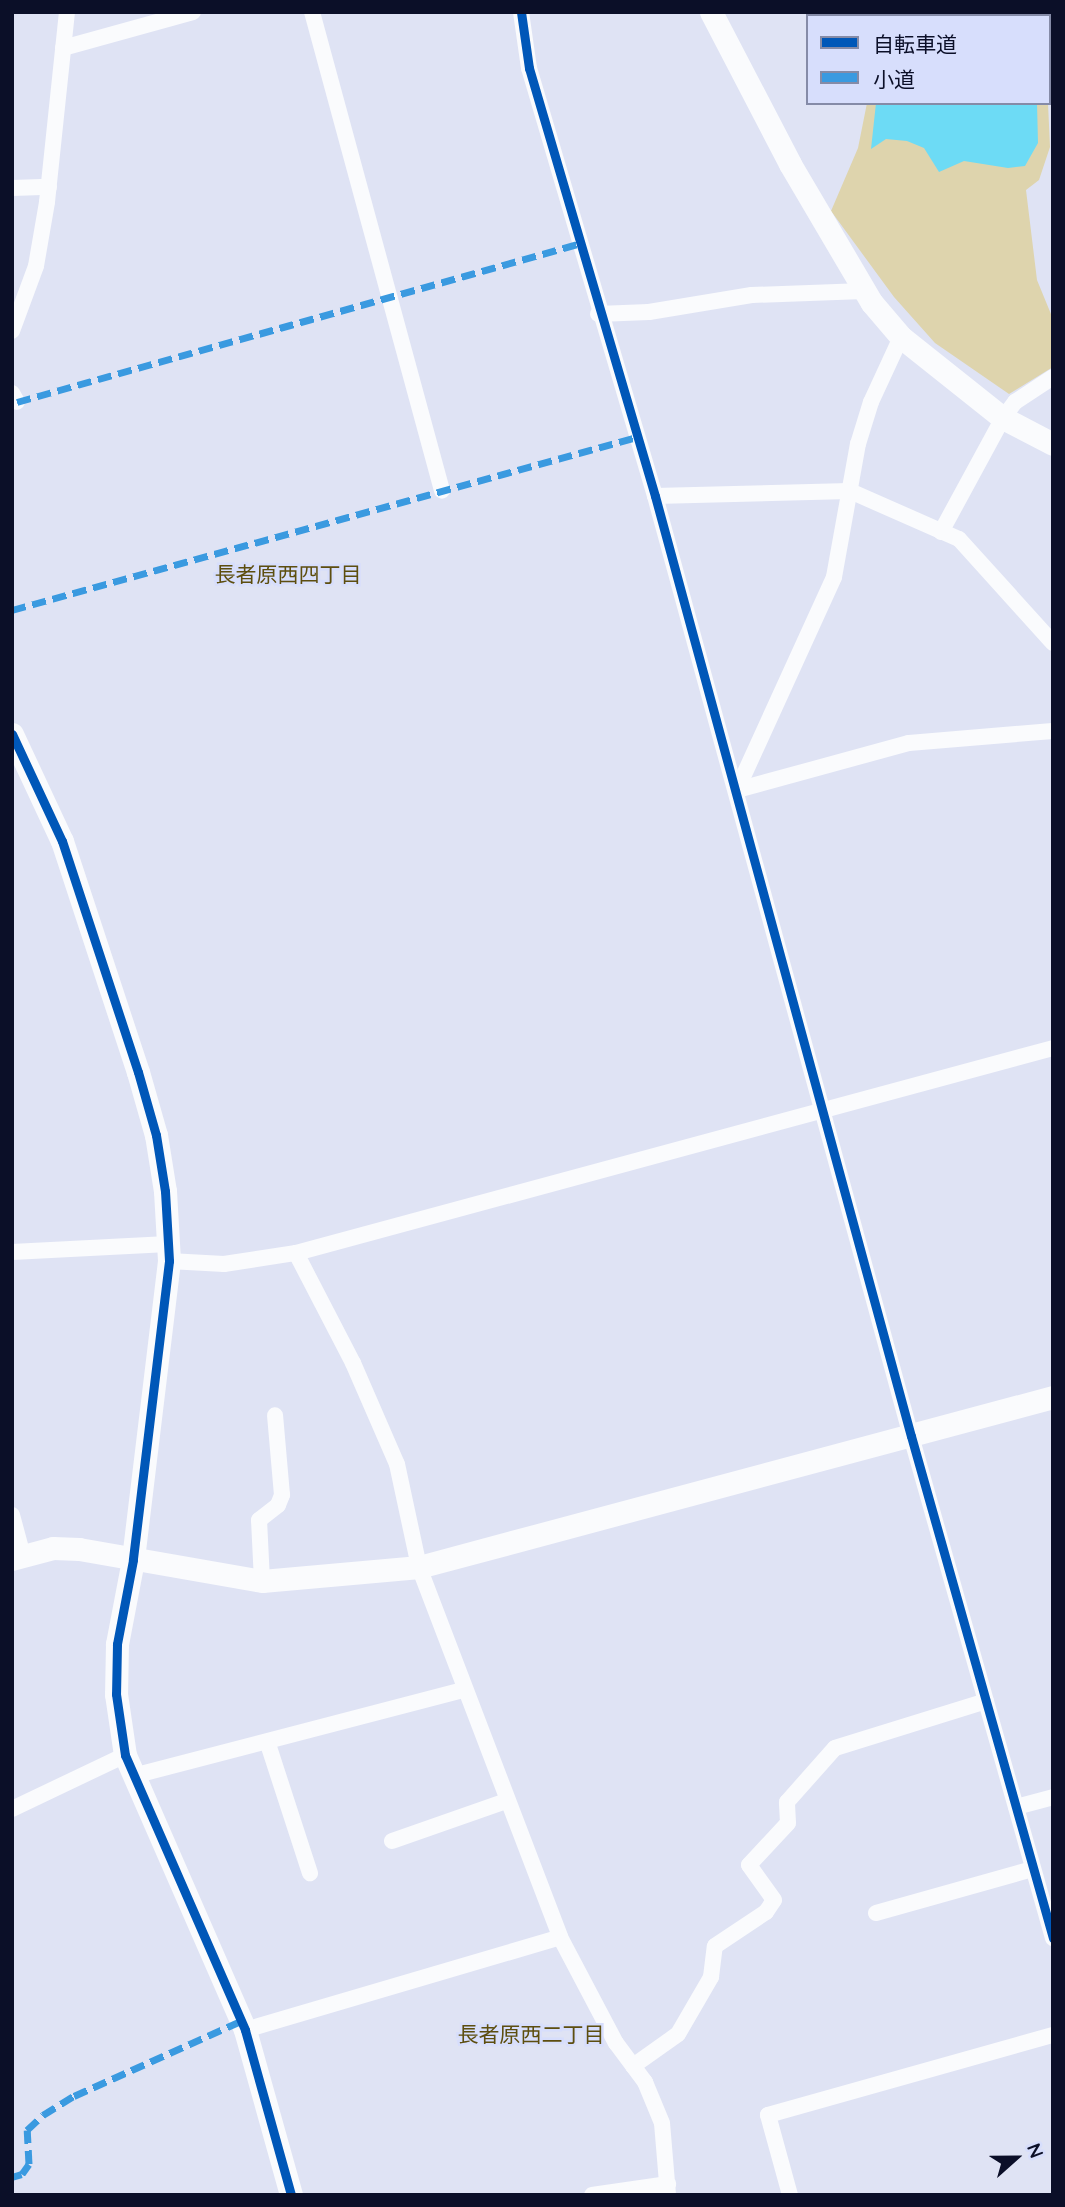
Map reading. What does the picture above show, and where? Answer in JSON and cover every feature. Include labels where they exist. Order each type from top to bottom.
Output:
[{"type":"street","points":[[12,331],[36,266],[49,187],[67,12]]},
{"type":"street","points":[[63,48],[193,12]]},
{"type":"street","points":[[312,12],[442,491]]},
{"type":"street","points":[[521,12],[529,68],[598,314],[656,496],[911,1436],[1053,1938]]},
{"type":"street","points":[[711,12],[797,176],[864,291],[901,337],[1003,418],[1053,444]]},
{"type":"street","points":[[12,188],[49,187]]},
{"type":"street","points":[[598,314],[649,312],[752,295],[864,291]]},
{"type":"street","points":[[737,790],[834,577],[850,491],[871,402],[901,337]]},
{"type":"street","points":[[941,532],[1003,418],[1015,402],[1053,377]]},
{"type":"street","points":[[656,496],[850,491],[959,538],[1053,643]]},
{"type":"street","points":[[737,790],[909,743],[1053,731]]},
{"type":"street","points":[[13,736],[62,841],[156,1135],[169,1252],[133,1560],[117,1644],[116,1694],[129,1765],[245,2029],[291,2195]]},
{"type":"street","points":[[12,1252],[169,1252],[224,1264],[296,1253],[1053,1048]]},
{"type":"street","points":[[296,1253],[397,1464],[419,1567],[463,1690],[560,1937],[663,2123],[668,2190],[592,2195]]},
{"type":"street","points":[[12,1515],[18,1557],[66,1548],[262,1581],[419,1567],[1053,1397]]},
{"type":"street","points":[[262,1581],[259,1520],[278,1505],[282,1495],[275,1415]]},
{"type":"street","points":[[12,1809],[129,1765],[268,1744],[463,1690]]},
{"type":"street","points":[[633,2066],[678,2034],[711,1977],[715,1946],[766,1912],[774,1900],[749,1865],[788,1823],[787,1802],[835,1748],[986,1701]]},
{"type":"street","points":[[268,1744],[310,1873]]},
{"type":"street","points":[[1016,1807],[1053,1797]]},
{"type":"street","points":[[391,1841],[506,1801]]},
{"type":"street","points":[[876,1913],[1033,1869]]},
{"type":"street","points":[[245,2029],[560,1937]]},
{"type":"street","points":[[790,2195],[768,2115],[1053,2035]]},
{"type":"shaded area","points":[[867,105],[1048,105],[1050,147],[1039,180],[1026,190],[1037,280],[1053,319],[1053,367],[1009,394],[935,343],[894,297],[831,211],[858,148]]},
{"type":"water","points":[[870,12],[1026,12],[1026,14]]},
{"type":"water","points":[[876,105],[1037,105],[1038,143],[1025,166],[1008,168],[964,161],[939,172],[924,148],[907,141],[886,139],[871,149]]},
{"type":"marked path","points":[[17,402],[578,244]]},
{"type":"marked path","points":[[12,610],[637,437]]},
{"type":"marked path","points":[[12,2177],[22,2174],[29,2164],[27,2130],[43,2115],[74,2096],[241,2021]]},
{"type":"cycle path","points":[[521,12],[529,68],[655,496],[911,1436],[1053,1938]]},
{"type":"cycle path","points":[[12,734],[62,841],[138,1072],[156,1135],[165,1191],[169,1261],[133,1560],[117,1644],[116,1694],[125,1755],[245,2030],[291,2195]]},
{"type":"district","name":"長者原西四丁目","points":[[288,574]]},
{"type":"district","name":"長者原西二丁目","points":[[531,2034]]}]
